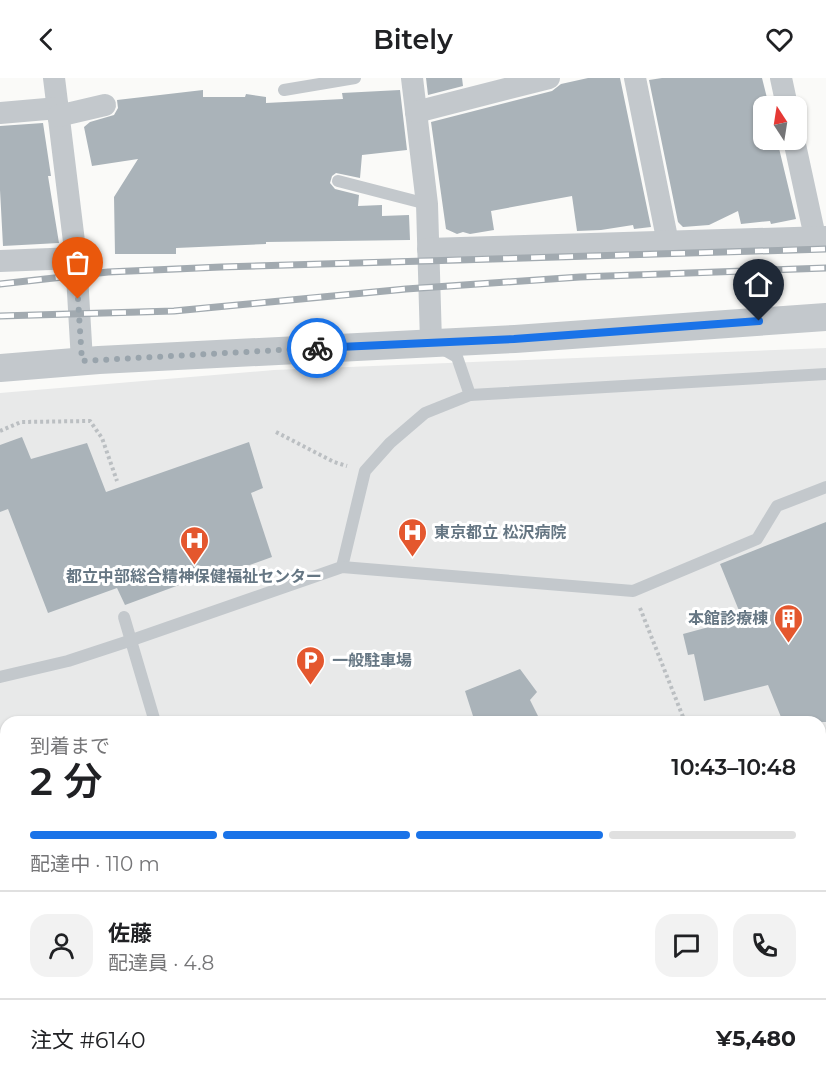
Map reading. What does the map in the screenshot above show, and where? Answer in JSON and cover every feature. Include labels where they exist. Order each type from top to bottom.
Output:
[{"type":"street","points":[[54,78],[76,258],[82,361]]},
{"type":"street","points":[[412,78],[427,204],[431,342]]},
{"type":"street","points":[[416,112],[549,78]]},
{"type":"street","points":[[635,78],[668,243]]},
{"type":"street","points":[[781,78],[785,96]]},
{"type":"street","points":[[0,113],[58,112],[105,105]]},
{"type":"street","points":[[428,249],[820,237],[797,150]]},
{"type":"street","points":[[0,261],[76,258]]},
{"type":"street","points":[[0,368],[82,361],[526,338],[826,316]]},
{"type":"lane","points":[[284,90],[355,78]]},
{"type":"lane","points":[[338,182],[427,204]]},
{"type":"lane","points":[[431,342],[458,357],[470,395]]},
{"type":"lane","points":[[342,567],[365,471],[390,443],[425,413],[470,395],[826,374]]},
{"type":"lane","points":[[0,677],[68,661],[342,567],[633,591],[757,539],[777,506],[826,487]]},
{"type":"lane","points":[[124,617],[153,716]]},
{"type":"path","points":[[0,431],[21,422],[90,421],[102,438],[117,481]]},
{"type":"path","points":[[276,432],[334,462],[365,471]]},
{"type":"path","points":[[633,591],[683,716]]},
{"type":"shaded area","name":"東京都立 松沢病院","points":[[826,348],[826,716],[0,716],[0,393],[274,370]]},
{"type":"building","points":[[426,78],[462,78],[463,86],[428,95]]},
{"type":"building","points":[[588,78],[620,78],[651,227],[634,229],[633,225],[577,231],[572,196],[491,211],[494,230],[457,234],[446,229],[431,122],[552,91],[561,84]]},
{"type":"building","points":[[762,78],[766,96],[753,96],[753,150],[779,150],[796,219],[771,224],[770,221],[741,224],[738,211],[709,225],[683,227],[678,222],[649,80]]},
{"type":"building","points":[[203,90],[203,97],[245,97],[246,94],[266,97],[266,103],[343,99],[342,93],[400,90],[407,150],[362,155],[360,178],[336,173],[332,176],[330,183],[335,189],[359,195],[358,206],[382,205],[382,216],[409,215],[410,240],[266,242],[266,244],[176,248],[176,254],[115,254],[114,197],[138,159],[92,166],[84,127],[90,122],[114,115],[118,108],[117,100]]},
{"type":"building","points":[[43,123],[51,176],[48,176],[59,243],[3,246],[0,126]]},
{"type":"building","points":[[22,437],[31,459],[87,443],[106,492],[249,442],[263,488],[251,493],[272,557],[219,576],[217,571],[125,605],[117,588],[48,613],[8,509],[0,512],[0,445]]},
{"type":"building","name":"本館診療棟","points":[[826,522],[826,716],[781,716],[768,685],[704,701],[694,654],[688,655],[683,634],[742,618],[720,564]]},
{"type":"building","points":[[520,669],[537,692],[530,700],[538,716],[473,716],[465,691]]},
{"type":"railway","points":[[0,284],[108,272],[221,267],[826,249]]},
{"type":"railway","points":[[0,316],[174,311],[406,289],[580,277],[826,268]]},
{"type":"way so far","points":[[78,299],[82,361],[317,348]]},
{"type":"place","name":"東京都立 松沢病院","points":[[413,558]]},
{"type":"place","name":"都立中部総合精神保健福祉センター","points":[[194,566]]},
{"type":"place","name":"本館診療棟","points":[[789,644]]},
{"type":"place","name":"一般駐車場","points":[[311,686]]},
{"type":"route","points":[[317,348],[514,339],[759,321]]}]
